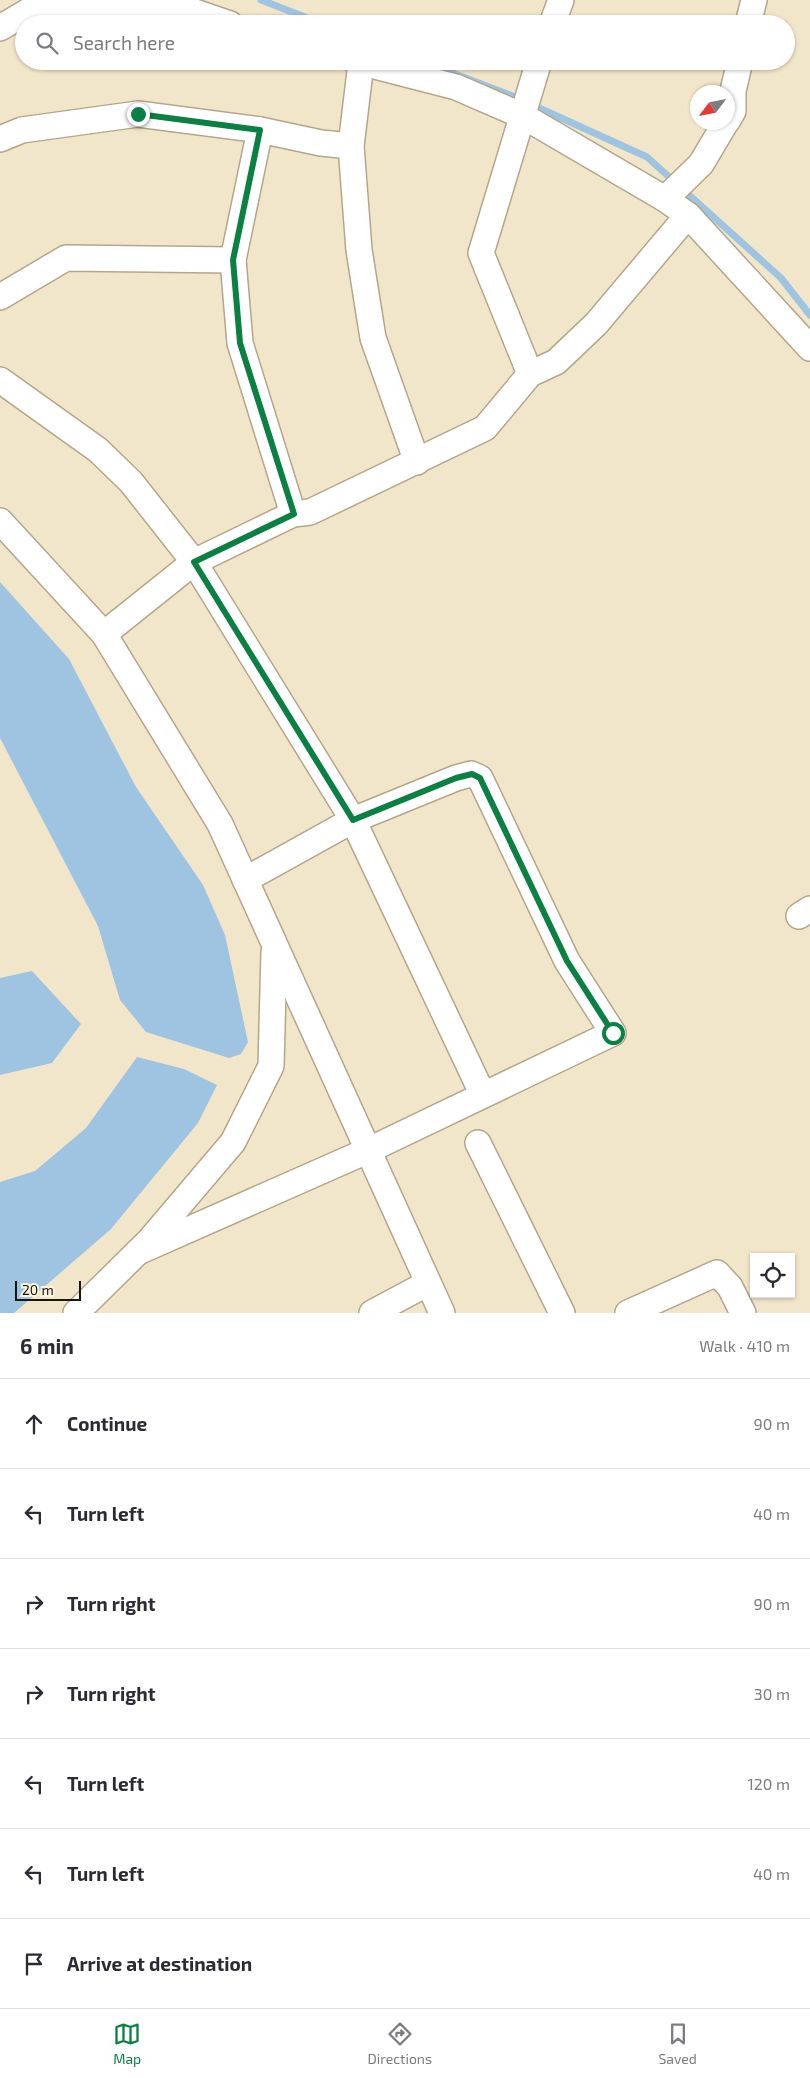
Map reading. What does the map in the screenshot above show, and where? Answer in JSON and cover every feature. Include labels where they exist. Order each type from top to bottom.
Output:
[{"type":"street","points":[[555,15],[560,0]]},
{"type":"street","points":[[750,15],[754,0]]},
{"type":"street","points":[[22,15],[42,3],[164,7],[190,6],[210,15]]},
{"type":"street","points":[[0,28],[15,19]]},
{"type":"street","points":[[357,70],[351,146],[359,250],[373,338],[417,462]]},
{"type":"street","points":[[389,70],[456,87],[523,116],[665,199],[688,216],[810,348]]},
{"type":"street","points":[[530,374],[481,253],[536,70]]},
{"type":"street","points":[[734,85],[738,70]]},
{"type":"street","points":[[0,139],[22,130],[138,114],[260,130],[322,143],[351,146]]},
{"type":"street","points":[[260,130],[233,260],[240,343],[294,514]]},
{"type":"street","points":[[665,199],[700,164],[721,130]]},
{"type":"street","points":[[104,634],[194,562],[294,514],[310,512],[485,428],[530,374],[556,362],[596,324],[688,216]]},
{"type":"street","points":[[0,297],[66,258],[233,260]]},
{"type":"street","points":[[0,380],[98,450],[131,482],[194,562],[353,820],[482,1094],[479,1097]]},
{"type":"street","points":[[0,521],[104,634],[220,824],[442,1313]]},
{"type":"street","points":[[138,1252],[369,1150],[613,1033],[567,961],[480,778],[472,774],[456,778],[353,820],[245,880]]},
{"type":"street","points":[[76,1313],[138,1252],[233,1142],[271,1066],[274,944]]},
{"type":"street","points":[[478,1143],[562,1313]]},
{"type":"street","points":[[628,1313],[717,1273],[730,1287],[743,1313]]},
{"type":"street","points":[[372,1313],[428,1283]]},
{"type":"water","points":[[0,582],[69,659],[136,787],[203,885],[225,935],[248,1042],[241,1054],[229,1058],[146,1032],[120,1000],[98,926],[0,738]]},
{"type":"water","points":[[32,971],[81,1024],[52,1063],[0,1075],[0,978]]},
{"type":"water","points":[[137,1057],[184,1069],[217,1085],[198,1123],[111,1229],[14,1313],[0,1313],[0,1182],[35,1171],[86,1128]]},
{"type":"waterway","points":[[261,0],[300,15]]},
{"type":"waterway","points":[[444,70],[515,97],[647,157],[781,278],[810,315]]},
{"type":"route","points":[[138,114],[260,130],[233,260],[240,343],[294,514],[194,562],[353,820],[456,778],[472,774],[480,778],[567,961],[613,1033]]}]
